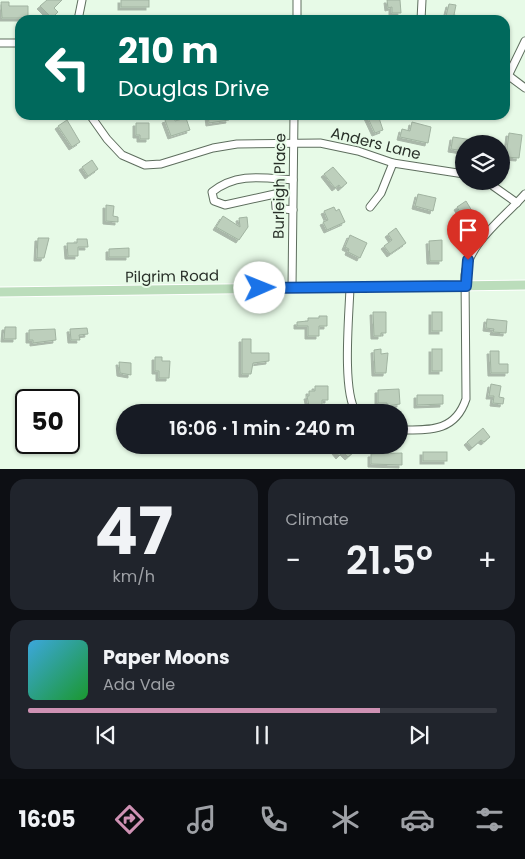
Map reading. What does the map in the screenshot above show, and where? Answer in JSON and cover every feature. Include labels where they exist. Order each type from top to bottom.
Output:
[{"type":"main road","name":"Pilgrim Road","points":[[0,292],[525,285]]},
{"type":"street","points":[[79,15],[82,0]]},
{"type":"street","points":[[297,0],[297,15]]},
{"type":"street","points":[[421,15],[422,0]]},
{"type":"street","points":[[510,68],[525,41]]},
{"type":"street","points":[[0,43],[15,43]]},
{"type":"street","points":[[510,76],[525,88]]},
{"type":"street","name":"Anders Lane","points":[[94,120],[116,150],[134,162],[153,166],[226,145],[294,142],[320,143],[342,147],[393,162],[455,172]]},
{"type":"street","name":"Burleigh Place","points":[[292,288],[294,120]]},
{"type":"street","points":[[370,207],[381,193],[393,162]]},
{"type":"street","points":[[275,194],[225,205],[214,202],[212,192],[222,184],[258,176],[293,180]]},
{"type":"street","points":[[276,179],[276,208],[293,210]]},
{"type":"street","points":[[499,190],[517,203]]},
{"type":"street","points":[[408,429],[440,427],[457,418],[466,399],[466,268],[472,253],[525,194]]},
{"type":"street","points":[[350,288],[349,389],[352,404]]},
{"type":"building","points":[[47,0],[62,0],[54,8],[58,12],[55,15],[49,15],[40,6]]},
{"type":"building","points":[[121,0],[149,0],[149,7],[121,7]]},
{"type":"building","points":[[387,0],[400,0],[401,13],[392,13],[392,7],[388,8]]},
{"type":"building","points":[[1,2],[9,2],[9,6],[28,6],[28,15],[2,18]]},
{"type":"building","points":[[449,4],[456,5],[454,15],[446,15]]},
{"type":"building","points":[[67,120],[80,142],[72,147],[58,126]]},
{"type":"building","points":[[165,120],[187,120],[190,130],[171,136]]},
{"type":"building","points":[[209,120],[229,120],[209,123]]},
{"type":"building","points":[[369,120],[380,120],[383,130],[375,133]]},
{"type":"building","points":[[412,122],[431,127],[428,143],[400,137],[402,129],[410,131]]},
{"type":"building","points":[[136,123],[149,123],[149,139],[140,139],[140,135],[136,135]]},
{"type":"building","points":[[509,133],[522,135],[519,158],[510,157]]},
{"type":"building","points":[[453,137],[455,137],[455,150],[451,149]]},
{"type":"building","points":[[92,160],[98,169],[88,176],[82,167]]},
{"type":"building","points":[[333,167],[347,183],[341,188],[339,185],[335,188],[324,174]]},
{"type":"building","points":[[418,194],[436,198],[433,211],[415,206]]},
{"type":"building","points":[[466,201],[475,216],[466,222],[457,207]]},
{"type":"building","points":[[106,205],[114,206],[113,216],[118,217],[118,222],[106,221]]},
{"type":"building","points":[[334,207],[336,211],[339,209],[345,222],[327,230],[323,222],[328,220],[324,211]]},
{"type":"building","points":[[223,216],[240,227],[239,218],[247,217],[248,227],[239,240],[216,227]]},
{"type":"building","points":[[396,228],[406,243],[390,254],[384,246],[392,240],[388,234]]},
{"type":"building","points":[[350,235],[367,243],[360,258],[348,252],[349,249],[345,247]]},
{"type":"building","points":[[38,238],[49,238],[44,258],[37,258]]},
{"type":"building","points":[[77,239],[87,239],[88,247],[78,247],[78,256],[68,256],[67,243],[77,243]]},
{"type":"building","points":[[442,240],[442,261],[430,261],[429,241]]},
{"type":"building","points":[[129,248],[129,257],[109,257],[109,249]]},
{"type":"building","points":[[373,312],[386,312],[386,333],[381,333],[381,336],[374,336]]},
{"type":"building","points":[[432,312],[442,312],[442,331],[432,331]]},
{"type":"building","points":[[319,316],[327,316],[327,326],[319,326],[319,336],[308,336],[308,326],[297,326],[297,322],[308,321],[308,318],[319,318]]},
{"type":"building","points":[[487,319],[507,321],[506,333],[493,332],[494,329],[486,328]]},
{"type":"building","points":[[5,327],[16,327],[16,339],[4,339]]},
{"type":"building","points":[[87,328],[88,334],[79,335],[80,340],[71,340],[70,329]]},
{"type":"building","points":[[55,329],[56,340],[33,343],[33,340],[29,340],[29,330]]},
{"type":"building","points":[[242,339],[251,339],[251,353],[269,353],[269,361],[253,363],[251,374],[242,374]]},
{"type":"building","points":[[381,349],[381,354],[388,353],[386,373],[375,373],[374,350]]},
{"type":"building","points":[[432,349],[442,349],[442,371],[432,371]]},
{"type":"building","points":[[490,351],[499,351],[499,364],[508,364],[508,373],[491,373]]},
{"type":"building","points":[[155,357],[162,357],[162,361],[170,361],[169,378],[159,378],[159,371],[155,371]]},
{"type":"building","points":[[119,362],[131,363],[131,375],[120,373]]},
{"type":"building","points":[[491,384],[501,386],[499,397],[504,398],[503,404],[493,403],[494,396],[489,396]]},
{"type":"building","points":[[315,386],[328,386],[328,400],[322,400],[322,404],[309,404],[307,396],[309,396],[309,391],[315,391]]},
{"type":"building","points":[[399,389],[400,404],[378,403],[378,390]]},
{"type":"building","points":[[417,395],[443,395],[443,404],[417,405]]},
{"type":"building","points":[[483,428],[490,437],[484,442],[481,440],[472,448],[467,442]]},
{"type":"building","points":[[423,452],[447,452],[447,461],[423,461]]},
{"type":"building","points":[[371,454],[402,454],[402,465],[371,464]]},
{"type":"route","points":[[260,288],[466,286],[465,275],[468,260]]}]
